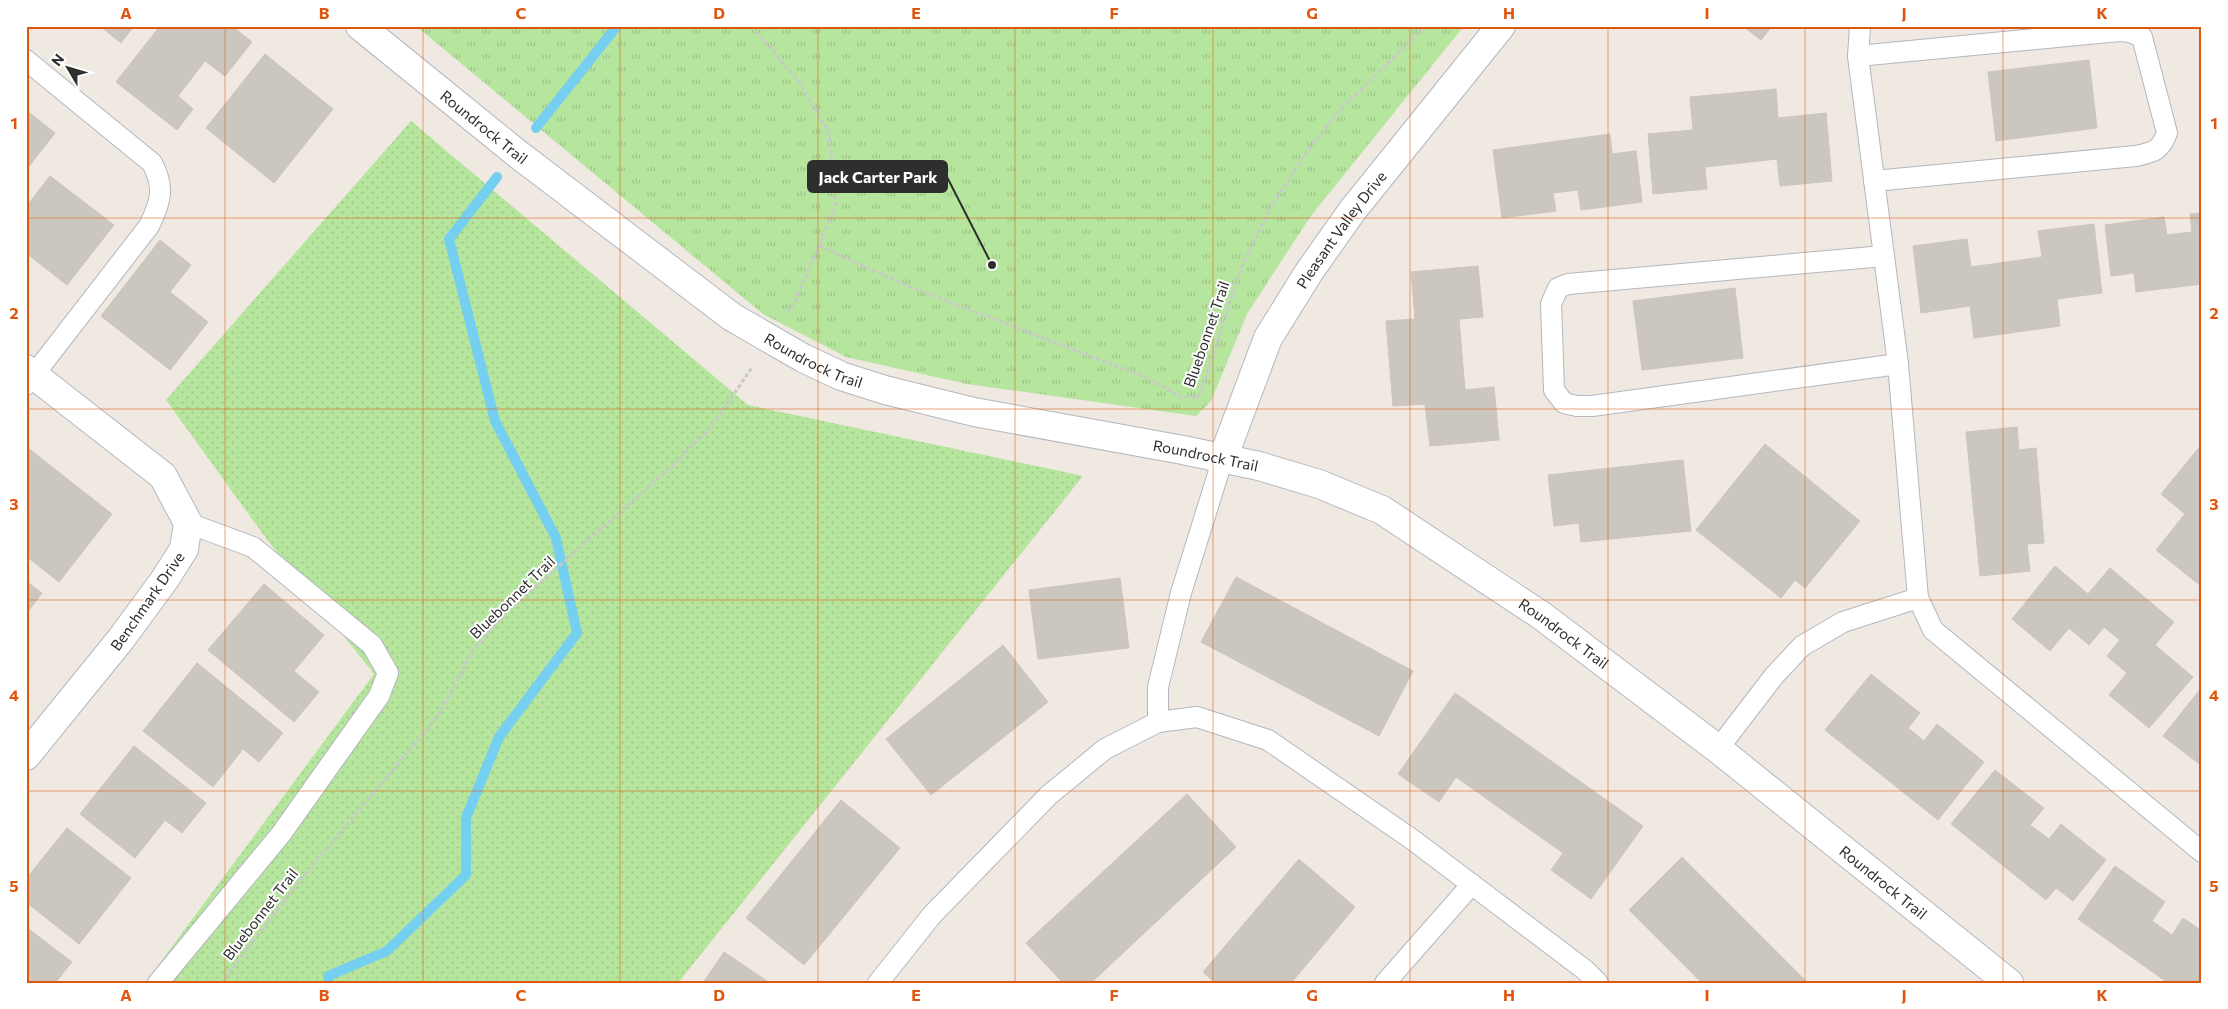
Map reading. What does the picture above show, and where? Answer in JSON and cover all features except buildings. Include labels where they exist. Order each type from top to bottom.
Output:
[{"type":"street","name":"Roundrock Trail","points":[[360,26],[519,155],[732,317],[803,358],[840,376],[885,390],[974,412],[1223,458],[1319,484],[1382,510],[1542,616],[1718,749],[2009,983]]},
{"type":"street","name":"Pleasant Valley Drive","points":[[1223,458],[1268,338],[1309,272],[1352,211],[1501,26]]},
{"type":"street","points":[[29,376],[163,476],[188,523]]},
{"type":"street","name":"Benchmark Drive","points":[[26,756],[121,639],[165,579],[184,549],[188,523]]},
{"type":"lane","points":[[1860,26],[1858,56],[1898,364],[1918,598],[1933,630],[2202,852]]},
{"type":"lane","points":[[1858,56],[2119,31],[2130,32],[2142,38],[2167,133],[2156,151],[2136,156],[1874,181]]},
{"type":"lane","points":[[26,60],[152,162],[160,177],[160,197],[149,226],[29,376]]},
{"type":"lane","points":[[1884,256],[1568,284],[1558,288],[1551,304],[1554,390],[1564,403],[1577,406],[1592,406],[1898,364]]},
{"type":"lane","points":[[1158,722],[1158,687],[1181,594],[1223,458]]},
{"type":"lane","points":[[158,983],[281,834],[379,696],[388,673],[372,645],[253,547],[188,523]]},
{"type":"lane","points":[[1718,749],[1774,676],[1802,646],[1843,622],[1918,598]]},
{"type":"lane","points":[[878,983],[932,915],[1049,795],[1105,749],[1158,722],[1196,717],[1268,740],[1413,840],[1585,970],[1598,983]]},
{"type":"lane","points":[[1385,983],[1472,884]]},
{"type":"path","points":[[752,26],[800,83],[829,133],[836,206],[794,303],[786,315]]},
{"type":"path","name":"Bluebonnet Trail","points":[[819,246],[913,288],[1145,377],[1181,397],[1198,397],[1241,268],[1270,209],[1306,153],[1340,110],[1426,26]]},
{"type":"path","name":"Bluebonnet Trail","points":[[221,983],[303,877],[438,716],[472,650],[506,613],[671,467],[712,426],[752,368]]},
{"type":"green space","points":[[416,26],[1464,26],[1310,217],[1247,314],[1211,401],[1196,416],[967,384],[846,357],[763,314]]},
{"type":"green space","points":[[411,121],[748,405],[1083,476],[678,983],[145,983],[374,674],[265,537],[166,400]]},
{"type":"waterway","points":[[536,128],[617,26]]},
{"type":"waterway","points":[[329,983],[328,976],[387,951],[466,875],[466,818],[499,737],[577,633],[556,538],[495,421],[449,239],[497,177]]},
{"type":"place","name":"Jack Carter Park","points":[[992,265]]}]
